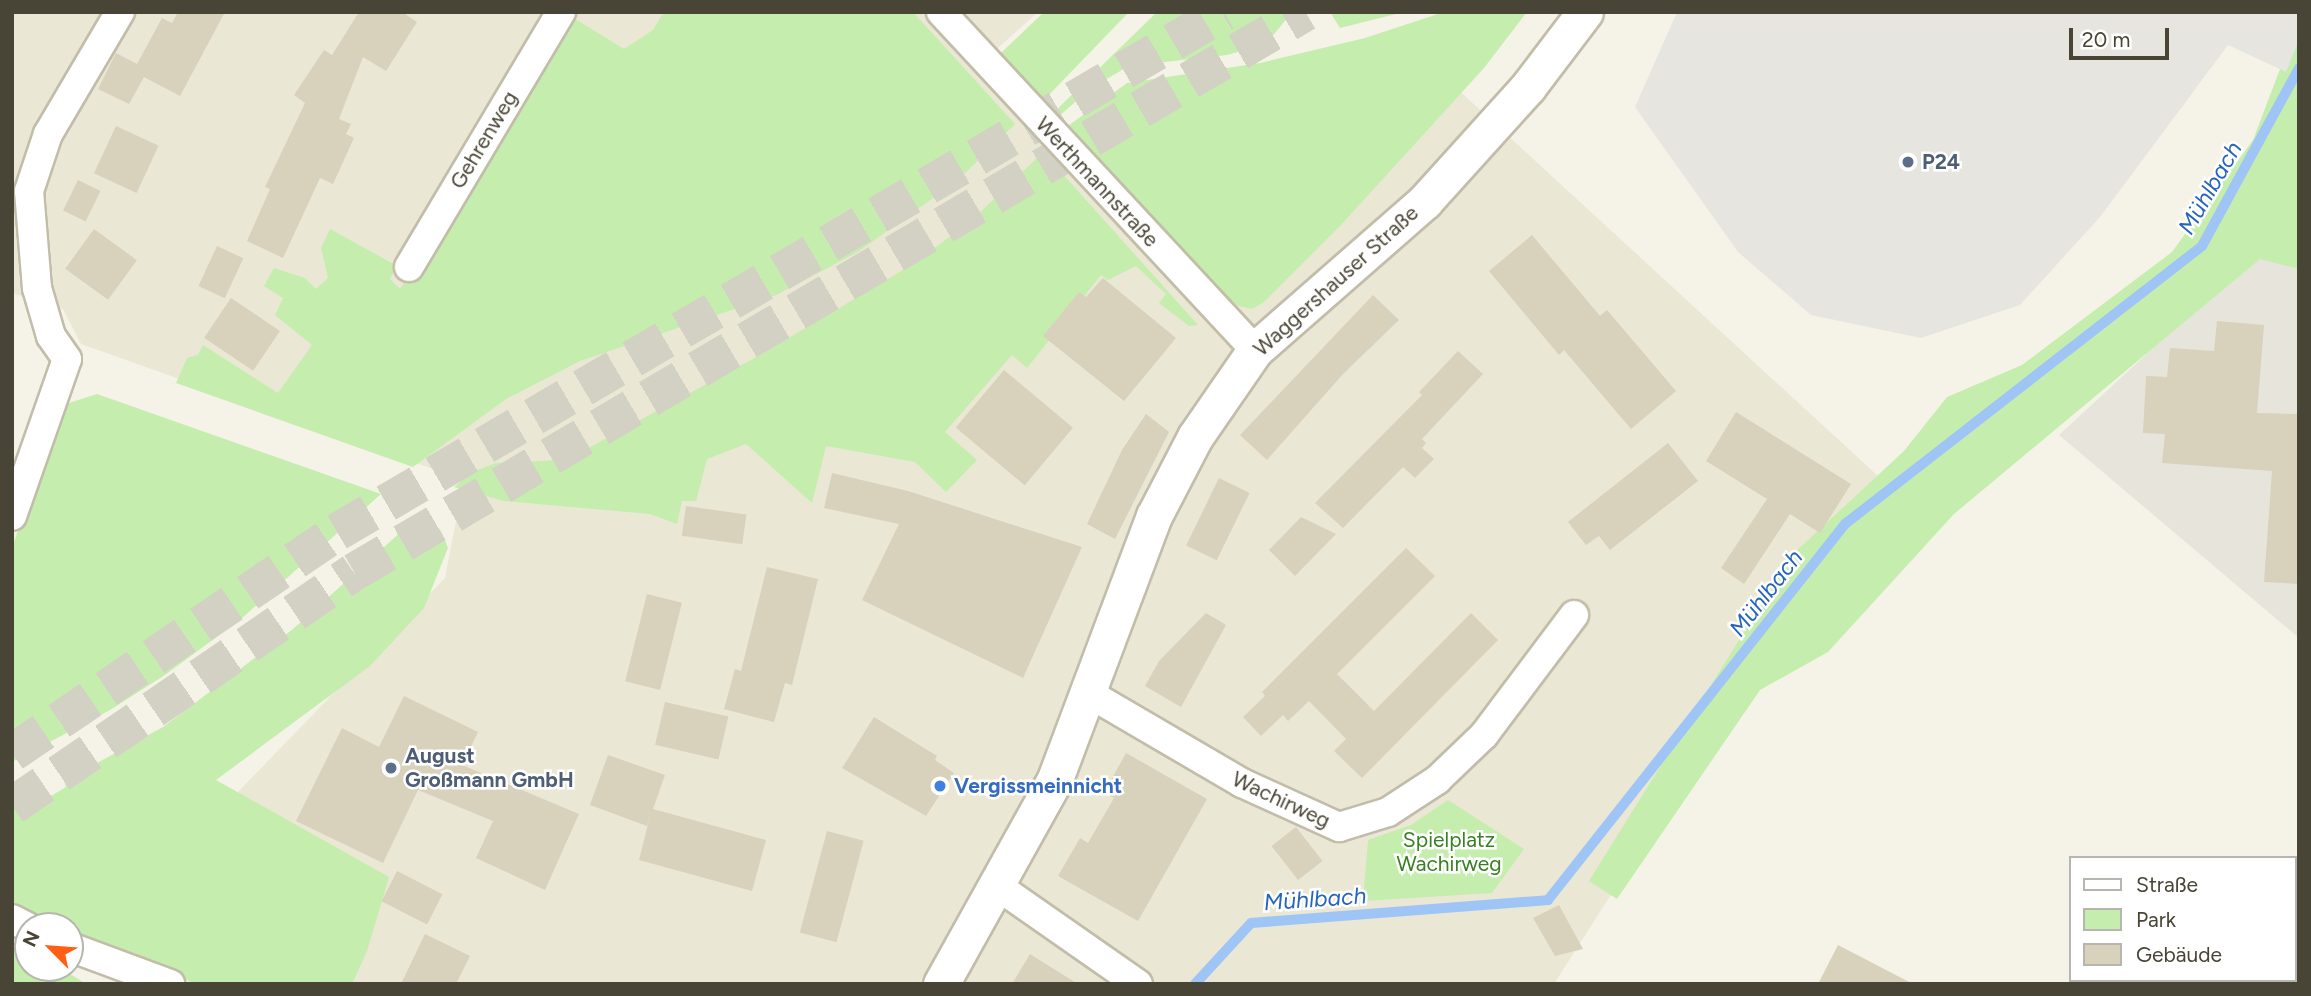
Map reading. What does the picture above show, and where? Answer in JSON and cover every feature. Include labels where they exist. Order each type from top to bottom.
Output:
[{"type":"street","points":[[12,516],[67,359],[51,336],[37,288],[29,191],[48,134],[120,12]]},
{"type":"street","name":"Gehrenweg","points":[[409,267],[561,12]]},
{"type":"street","name":"Werthmannstraße","points":[[941,12],[1255,350]]},
{"type":"street","name":"Waggershauser Straße","points":[[941,984],[1055,779],[1154,516],[1195,437],[1255,350],[1425,201],[1528,87],[1585,12]]},
{"type":"street","name":"Wachirweg","points":[[1088,693],[1242,783],[1339,827],[1388,812],[1437,780],[1484,734],[1574,615]]},
{"type":"street","points":[[996,885],[1138,984]]},
{"type":"street","points":[[84,952],[170,984]]},
{"type":"shaded area","points":[[12,12],[1038,12],[989,56],[1244,304],[1443,76],[1878,476],[1554,984],[313,984],[236,794],[445,578],[464,480],[81,344],[63,309],[12,293]]},
{"type":"shaded area","name":"P24","points":[[1677,12],[2299,12],[2299,40],[2286,72],[2228,45],[2100,217],[2020,305],[1921,338],[1811,315],[1738,252],[1635,107]]},
{"type":"shaded area","points":[[2299,213],[2299,638],[2059,435]]},
{"type":"green space","points":[[664,12],[913,12],[1015,124],[958,180],[858,252],[776,295],[580,361],[506,399],[413,467],[176,383],[187,358],[198,355],[203,345],[278,393],[312,345],[275,315],[283,298],[264,286],[274,268],[305,278],[316,289],[328,278],[321,248],[330,229],[397,266],[390,279],[400,289],[567,14],[624,49],[653,30]]},
{"type":"green space","points":[[1044,12],[1129,12],[1043,101],[1000,54]]},
{"type":"green space","points":[[1157,12],[1292,12],[1271,38],[1256,47],[1227,55],[1129,66],[1091,88],[1057,118],[1052,114]]},
{"type":"green space","points":[[1330,12],[1404,12],[1340,28]]},
{"type":"green space","points":[[1444,12],[1527,12],[1484,68],[1340,226],[1264,302],[1252,309],[1238,306],[1222,292],[1068,126],[1127,83],[1260,63],[1365,38]]},
{"type":"green space","points":[[2299,19],[2299,269],[2260,259],[1954,514],[1828,652],[1760,690],[1617,899],[1589,881],[1792,555],[1904,451],[1947,397],[2022,365],[2172,252],[2253,140]]},
{"type":"green space","points":[[1043,152],[1198,325],[1189,326],[1159,303],[1166,294],[1136,266],[1108,280],[1101,275],[1027,368],[1012,355],[945,432],[977,460],[946,492],[915,462],[826,446],[812,503],[746,444],[707,459],[696,501],[682,501],[677,524],[650,514],[504,501],[454,487],[472,472],[496,463],[560,460],[579,453],[762,354],[913,264],[971,221]]},
{"type":"green space","points":[[97,394],[381,494],[241,619],[165,675],[110,710],[12,762],[12,548],[54,423],[69,403]]},
{"type":"green space","points":[[423,512],[441,531],[448,548],[424,608],[370,666],[216,780],[389,877],[367,951],[352,984],[197,984],[131,960],[84,938],[84,912],[32,912],[12,902],[12,805],[45,790],[51,796],[66,787],[64,781],[163,727],[293,629]]},
{"type":"green space","name":"Spielplatz Wachirweg","points":[[1448,800],[1524,849],[1492,893],[1363,901],[1368,840],[1411,825]]},
{"type":"green space","points":[[12,943],[14,982],[86,984],[12,984]]},
{"type":"building","points":[[178,12],[225,12],[180,96],[144,77],[129,104],[98,89],[116,53],[137,64],[162,18],[172,23]]},
{"type":"building","points":[[359,12],[402,12],[417,22],[386,71],[363,57],[339,119],[351,124],[346,134],[354,138],[333,184],[320,178],[283,258],[247,241],[270,189],[265,187],[305,103],[294,95],[324,50],[332,55]]},
{"type":"building","points":[[116,126],[159,146],[137,193],[94,173]]},
{"type":"building","points":[[78,180],[100,191],[86,222],[63,211]]},
{"type":"building","points":[[94,229],[137,260],[108,300],[65,269]]},
{"type":"building","points":[[1532,235],[1600,316],[1607,310],[1676,391],[1631,429],[1564,350],[1559,355],[1489,271]]},
{"type":"building","points":[[217,246],[243,258],[225,298],[198,286]]},
{"type":"building","points":[[1103,278],[1176,338],[1124,401],[1043,336],[1079,292],[1086,297]]},
{"type":"building","points":[[1373,295],[1399,320],[1343,374],[1267,460],[1240,435]]},
{"type":"building","points":[[231,298],[280,331],[253,371],[204,338]]},
{"type":"building","points":[[2217,321],[2264,325],[2257,413],[2299,414],[2299,584],[2264,582],[2272,471],[2162,463],[2165,434],[2143,433],[2146,376],[2167,377],[2170,348],[2214,351]]},
{"type":"building","points":[[1458,351],[1483,374],[1422,439],[1426,443],[1422,448],[1434,459],[1415,478],[1403,467],[1343,528],[1315,503],[1422,395],[1419,392]]},
{"type":"building","points":[[1004,370],[1073,428],[1025,485],[956,427]]},
{"type":"building","points":[[1736,412],[1851,484],[1820,533],[1790,514],[1744,584],[1721,568],[1767,499],[1706,461]]},
{"type":"building","points":[[1146,414],[1169,432],[1115,539],[1087,524],[1122,450]]},
{"type":"building","points":[[1668,443],[1698,481],[1610,550],[1599,536],[1586,545],[1568,522]]},
{"type":"building","points":[[832,473],[908,491],[1082,547],[1023,678],[862,600],[899,524],[824,508]]},
{"type":"building","points":[[1219,478],[1250,493],[1217,560],[1186,545]]},
{"type":"building","points":[[686,506],[746,514],[742,544],[682,536]]},
{"type":"building","points":[[1301,517],[1336,534],[1295,576],[1269,550]]},
{"type":"building","points":[[1406,548],[1435,576],[1337,674],[1374,711],[1471,613],[1498,640],[1362,778],[1334,751],[1346,739],[1309,701],[1288,721],[1283,715],[1261,736],[1243,717],[1265,696],[1262,692]]},
{"type":"building","points":[[767,567],[818,579],[792,685],[785,683],[774,722],[724,709],[735,669],[741,671]]},
{"type":"building","points":[[647,594],[682,603],[660,690],[625,681]]},
{"type":"building","points":[[1206,613],[1226,625],[1181,707],[1145,686],[1159,661]]},
{"type":"building","name":"August Großmann GmbH","points":[[404,696],[478,732],[462,765],[579,814],[545,890],[476,858],[493,821],[418,790],[383,863],[296,821],[342,728],[379,747]]},
{"type":"building","points":[[665,702],[728,717],[718,759],[655,745]]},
{"type":"building","points":[[874,717],[937,756],[935,760],[954,773],[926,816],[842,768]]},
{"type":"building","points":[[1126,753],[1207,799],[1138,921],[1058,876],[1080,838],[1088,843],[1114,798],[1104,793]]},
{"type":"building","points":[[608,755],[665,775],[653,809],[766,840],[752,891],[639,860],[650,816],[647,826],[590,805]]},
{"type":"building","points":[[1296,827],[1322,861],[1298,880],[1272,846]]},
{"type":"building","points":[[827,831],[864,841],[837,942],[800,932]]},
{"type":"building","points":[[397,871],[442,894],[427,924],[382,901]]},
{"type":"building","points":[[1559,905],[1583,949],[1555,956],[1533,918]]},
{"type":"building","points":[[425,934],[470,956],[456,984],[401,984]]},
{"type":"building","points":[[1838,945],[1913,984],[1818,984]]},
{"type":"building","points":[[1030,954],[1078,984],[1012,984]]},
{"type":"waterway","name":"Mühlbach","points":[[1195,984],[1251,923],[1548,900],[1845,524],[2202,246],[2299,68]]},
{"type":"tunnel","points":[[12,753],[337,532],[1224,12]]},
{"type":"tunnel","points":[[12,806],[354,572],[1306,12]]},
{"type":"place","name":"P24","points":[[1908,162]]},
{"type":"place","name":"August Großmann GmbH","points":[[391,768]]},
{"type":"place","name":"Vergissmeinnicht","points":[[940,786]]}]
